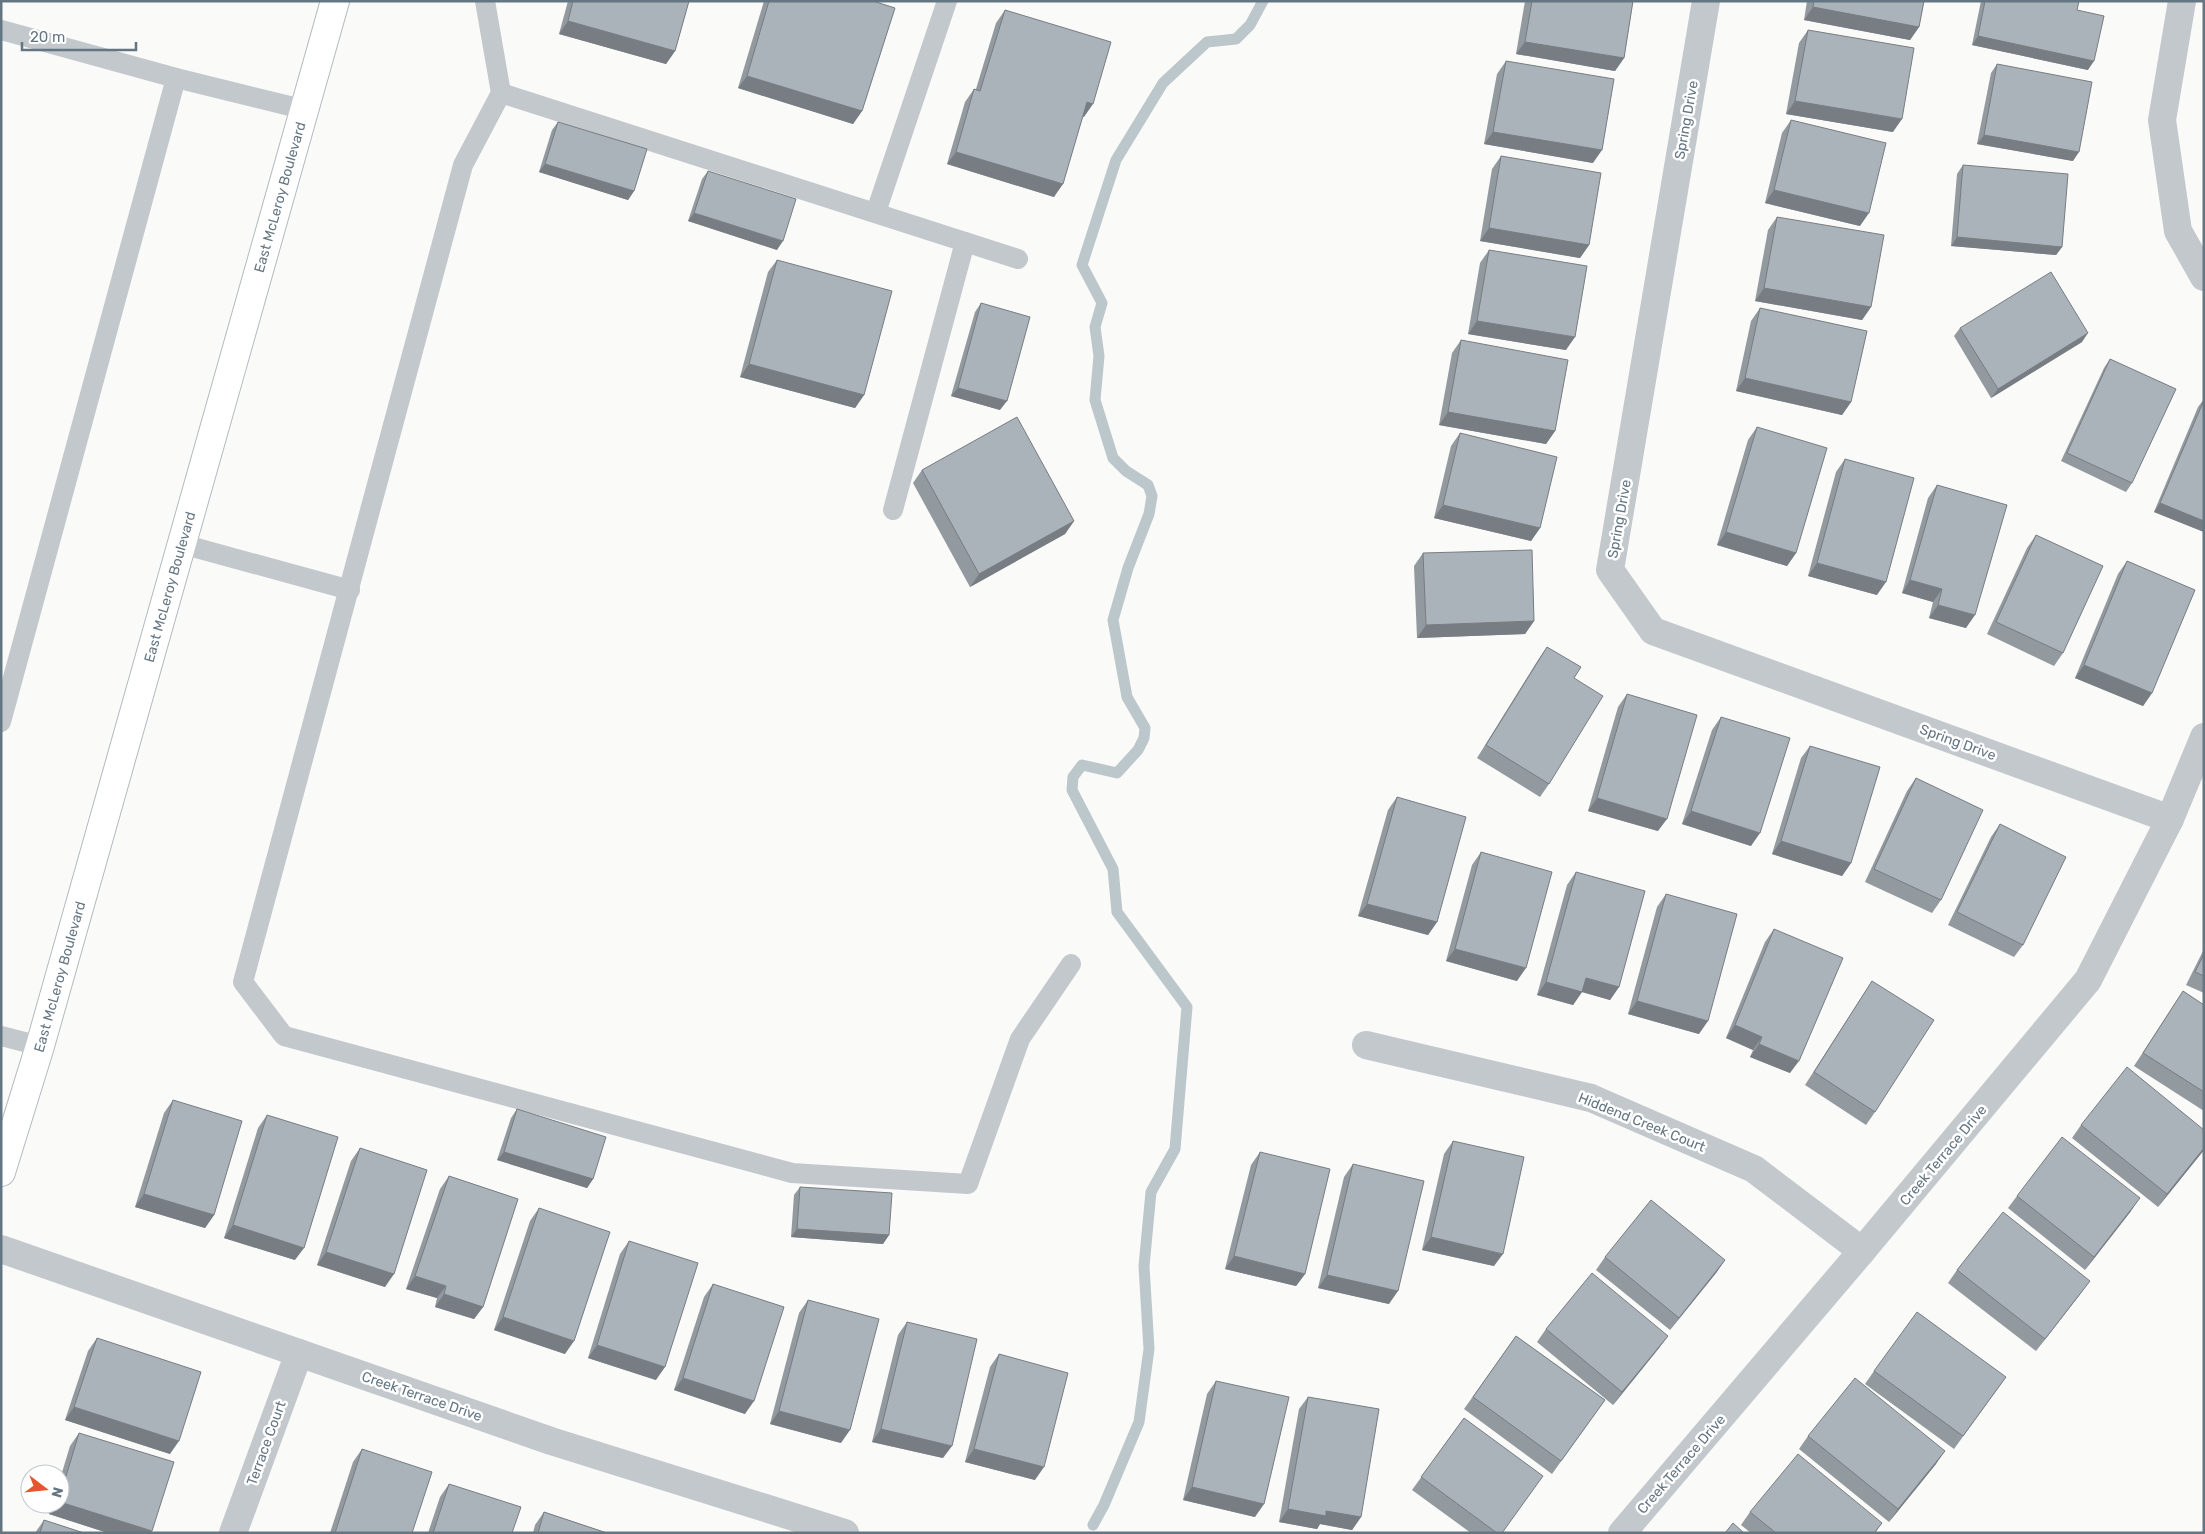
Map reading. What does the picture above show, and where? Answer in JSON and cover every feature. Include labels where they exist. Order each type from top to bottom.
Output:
[{"type":"main road","name":"East McLeroy Boulevard","points":[[1,1172],[40,1046],[306,110],[335,1]]},
{"type":"street","name":"Spring Drive","points":[[1706,1],[1610,570],[1653,631],[2170,818]]},
{"type":"street","points":[[2182,1],[2162,120],[2178,231],[2204,277]]},
{"type":"street","name":"Creek Terrace Drive","points":[[1622,1533],[1862,1252],[2088,980],[2170,818],[2204,738]]},
{"type":"street","name":"Hiddend Creek Court","points":[[1366,1046],[1591,1098],[1754,1169],[1862,1252]]},
{"type":"street","name":"Creek Terrace Drive","points":[[1,1249],[551,1441],[845,1533]]},
{"type":"street","name":"Terrace Court","points":[[234,1533],[299,1353]]},
{"type":"lane","points":[[485,1],[500,93],[463,165],[243,982],[284,1036],[792,1172],[968,1184],[1020,1039],[1071,964]]},
{"type":"lane","points":[[876,212],[947,1]]},
{"type":"lane","points":[[1,30],[176,78],[306,110]]},
{"type":"lane","points":[[1,722],[176,78]]},
{"type":"lane","points":[[500,93],[1018,259]]},
{"type":"lane","points":[[893,510],[965,242]]},
{"type":"lane","points":[[182,544],[350,590]]},
{"type":"lane","points":[[1,1036],[40,1046]]},
{"type":"building","points":[[573,1],[689,1],[675,51],[568,21]]},
{"type":"building","points":[[769,1],[873,1],[895,8],[862,111],[747,76]]},
{"type":"building","points":[[1532,1],[1633,1],[1624,58],[1525,42]]},
{"type":"building","points":[[1814,1],[1924,1],[1919,27],[1813,7]]},
{"type":"building","points":[[1985,1],[2079,1],[2077,10],[2104,16],[2094,61],[1978,36]]},
{"type":"building","points":[[1005,10],[1111,42],[1093,104],[1087,102],[1063,184],[956,152],[974,89],[980,91]]},
{"type":"building","points":[[1808,30],[1914,48],[1902,119],[1795,101]]},
{"type":"building","points":[[1506,61],[1614,79],[1602,150],[1493,132]]},
{"type":"building","points":[[1997,64],[2092,82],[2079,152],[1984,135]]},
{"type":"building","points":[[1791,120],[1886,143],[1869,213],[1774,190]]},
{"type":"building","points":[[558,122],[647,149],[634,191],[545,164]]},
{"type":"building","points":[[1501,156],[1601,173],[1589,245],[1489,228]]},
{"type":"building","points":[[1963,165],[2068,174],[2062,247],[1957,237]]},
{"type":"building","points":[[708,171],[796,199],[783,241],[694,213]]},
{"type":"building","points":[[1777,217],[1884,235],[1871,307],[1764,288]]},
{"type":"building","points":[[1489,250],[1587,266],[1575,337],[1477,321]]},
{"type":"building","points":[[777,260],[892,291],[864,395],[749,364]]},
{"type":"building","points":[[2051,272],[2088,333],[1998,389],[1960,328]]},
{"type":"building","points":[[981,303],[1030,317],[1007,401],[958,388]]},
{"type":"building","points":[[1760,308],[1867,331],[1851,402],[1745,378]]},
{"type":"building","points":[[1461,340],[1568,360],[1555,431],[1448,412]]},
{"type":"building","points":[[2110,359],[2176,389],[2132,483],[2067,453]]},
{"type":"building","points":[[2204,400],[2204,521],[2160,503]]},
{"type":"building","points":[[1017,417],[1074,521],[979,574],[922,470]]},
{"type":"building","points":[[1757,427],[1827,448],[1796,553],[1726,532]]},
{"type":"building","points":[[1460,433],[1557,457],[1540,528],[1443,505]]},
{"type":"building","points":[[1845,459],[1914,478],[1886,582],[1817,563]]},
{"type":"building","points":[[1937,485],[2007,505],[1975,615],[1938,605],[1942,589],[1910,580]]},
{"type":"building","points":[[2036,535],[2103,566],[2063,653],[1996,622]]},
{"type":"building","points":[[1532,550],[1534,621],[1426,625],[1423,553]]},
{"type":"building","points":[[2127,561],[2195,590],[2152,693],[2084,665]]},
{"type":"building","points":[[1547,647],[1581,667],[1574,678],[1603,696],[1549,784],[1486,745]]},
{"type":"building","points":[[1627,694],[1697,715],[1667,819],[1597,798]]},
{"type":"building","points":[[1721,717],[1790,738],[1760,833],[1691,811]]},
{"type":"building","points":[[1810,746],[1880,767],[1851,863],[1781,841]]},
{"type":"building","points":[[1916,778],[1983,810],[1941,900],[1874,869]]},
{"type":"building","points":[[1397,797],[1466,817],[1437,922],[1367,904]]},
{"type":"building","points":[[2000,824],[2066,857],[2023,945],[1957,912]]},
{"type":"building","points":[[1481,852],[1552,872],[1526,968],[1455,949]]},
{"type":"building","points":[[1576,872],[1645,891],[1619,987],[1586,978],[1582,992],[1546,982]]},
{"type":"building","points":[[1666,894],[1737,914],[1708,1021],[1637,1001]]},
{"type":"building","points":[[1774,929],[1843,958],[1799,1061],[1759,1044],[1762,1037],[1735,1025]]},
{"type":"building","points":[[2204,954],[2204,976],[2195,972]]},
{"type":"building","points":[[1872,981],[1934,1020],[1875,1112],[1814,1072]]},
{"type":"building","points":[[2183,991],[2204,1005],[2204,1092],[2143,1053]]},
{"type":"building","points":[[2127,1067],[2204,1130],[2204,1148],[2167,1194],[2081,1125]]},
{"type":"building","points":[[173,1100],[242,1121],[214,1215],[144,1194]]},
{"type":"building","points":[[517,1109],[606,1137],[593,1179],[504,1152]]},
{"type":"building","points":[[267,1115],[338,1137],[304,1248],[233,1225]]},
{"type":"building","points":[[2062,1137],[2140,1198],[2094,1257],[2017,1196]]},
{"type":"building","points":[[1453,1141],[1524,1157],[1503,1254],[1431,1237]]},
{"type":"building","points":[[360,1148],[427,1170],[394,1274],[326,1252]]},
{"type":"building","points":[[1260,1152],[1330,1169],[1305,1274],[1234,1256]]},
{"type":"building","points":[[1353,1164],[1424,1181],[1398,1291],[1327,1275]]},
{"type":"building","points":[[449,1176],[518,1199],[483,1307],[444,1294],[446,1286],[415,1276]]},
{"type":"building","points":[[800,1187],[892,1193],[889,1235],[797,1229]]},
{"type":"building","points":[[1651,1200],[1725,1260],[1679,1318],[1605,1257]]},
{"type":"building","points":[[539,1208],[610,1232],[574,1341],[503,1317]]},
{"type":"building","points":[[2003,1212],[2090,1281],[2045,1339],[1957,1270]]},
{"type":"building","points":[[629,1241],[698,1263],[665,1367],[597,1345]]},
{"type":"building","points":[[1592,1273],[1668,1336],[1622,1392],[1546,1329]]},
{"type":"building","points":[[713,1284],[784,1307],[754,1401],[683,1378]]},
{"type":"building","points":[[808,1300],[879,1319],[850,1430],[779,1411]]},
{"type":"building","points":[[1917,1312],[2006,1377],[1963,1436],[1874,1371]]},
{"type":"building","points":[[907,1322],[977,1339],[952,1446],[881,1429]]},
{"type":"building","points":[[1516,1336],[1605,1400],[1561,1461],[1473,1397]]},
{"type":"building","points":[[97,1338],[201,1372],[179,1441],[74,1407]]},
{"type":"building","points":[[999,1354],[1068,1373],[1044,1467],[974,1449]]},
{"type":"building","points":[[1855,1378],[1945,1451],[1898,1509],[1808,1436]]},
{"type":"building","points":[[1216,1381],[1289,1397],[1264,1504],[1192,1487]]},
{"type":"building","points":[[1308,1397],[1379,1409],[1361,1517],[1326,1511],[1326,1516],[1288,1509]]},
{"type":"building","points":[[1464,1418],[1543,1476],[1502,1533],[1497,1533],[1421,1477]]},
{"type":"building","points":[[79,1433],[174,1462],[152,1531],[70,1505],[70,1464]]},
{"type":"building","points":[[362,1449],[432,1472],[412,1533],[335,1533]]},
{"type":"building","points":[[1798,1454],[1882,1523],[1874,1533],[1776,1533],[1750,1512]]},
{"type":"building","points":[[449,1484],[521,1507],[512,1533],[433,1533]]},
{"type":"building","points":[[544,1512],[607,1533],[538,1533]]},
{"type":"building","points":[[44,1520],[84,1533],[40,1533]]},
{"type":"building","points":[[1733,1523],[1744,1533],[1725,1533]]},
{"type":"waterway","points":[[1093,1525],[1104,1505],[1139,1422],[1149,1349],[1144,1266],[1151,1192],[1175,1149],[1187,1007],[1117,912],[1113,869],[1072,790],[1073,777],[1082,765],[1117,773],[1138,750],[1144,738],[1145,728],[1127,697],[1113,620],[1128,568],[1149,514],[1152,496],[1148,485],[1126,471],[1113,458],[1095,400],[1099,356],[1095,327],[1102,303],[1082,265],[1116,160],[1163,83],[1207,42],[1236,39],[1250,25],[1263,1]]}]
